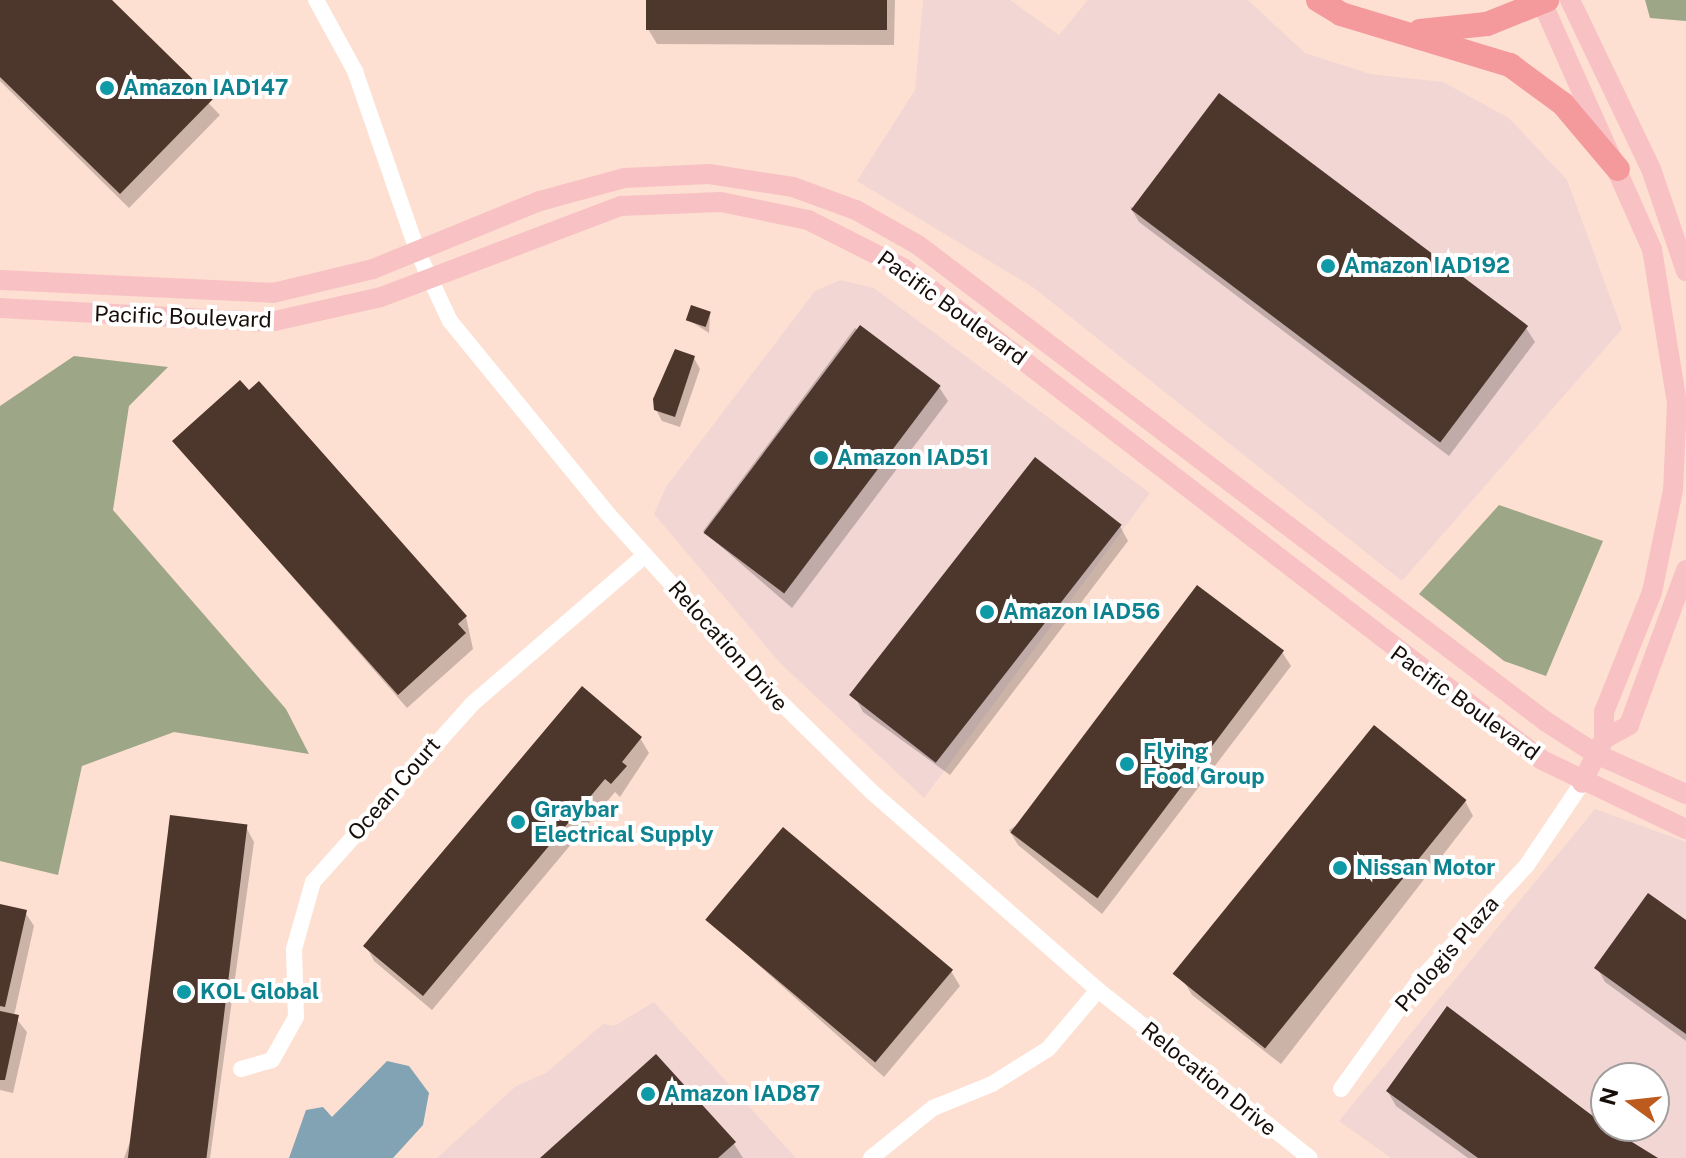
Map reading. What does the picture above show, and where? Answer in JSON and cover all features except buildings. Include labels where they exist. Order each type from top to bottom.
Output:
[{"type":"highway","points":[[1318,0],[1386,29],[1510,65],[1563,104],[1618,169]]},
{"type":"highway","points":[[1386,29],[1460,30],[1543,2]]},
{"type":"main road","points":[[1570,0],[1651,169],[1686,271]]},
{"type":"main road","points":[[1543,2],[1618,169],[1664,300],[1676,452],[1652,592],[1604,712],[1600,746],[1582,783]]},
{"type":"main road","name":"Pacific Boulevard","points":[[0,280],[273,293],[418,253],[540,201],[670,174],[767,181],[856,210],[918,245],[1600,746],[1686,794]]},
{"type":"main road","name":"Pacific Boulevard","points":[[0,308],[270,322],[335,310],[621,206],[721,202],[832,230],[903,268],[1401,658],[1582,783],[1686,829]]},
{"type":"main road","points":[[1600,746],[1629,725],[1638,707],[1686,570]]},
{"type":"street","name":"Relocation Drive","points":[[316,0],[355,71],[418,253],[460,337],[645,555],[802,727],[1098,990],[1310,1158]]},
{"type":"street","name":"Ocean Court","points":[[241,1069],[272,1060],[296,1017],[294,949],[313,882],[472,704],[645,555]]},
{"type":"street","name":"Prologis Plaza","points":[[1341,1089],[1418,982],[1527,865],[1582,783]]},
{"type":"street","points":[[871,1158],[933,1108],[992,1084],[1048,1049],[1098,990]]},
{"type":"shaded area","points":[[923,0],[1010,0],[1059,35],[1088,0],[1248,0],[1305,53],[1370,74],[1443,82],[1509,118],[1567,180],[1622,329],[1402,581],[1034,288],[857,181],[915,90]]},
{"type":"shaded area","points":[[840,280],[874,288],[1150,493],[924,798],[780,663],[654,514],[666,487],[815,291]]},
{"type":"shaded area","points":[[1595,809],[1686,842],[1686,1158],[1391,1158],[1339,1121]]},
{"type":"shaded area","points":[[654,1002],[796,1158],[437,1158],[516,1086],[546,1073],[603,1024],[614,1026]]},
{"type":"green space","points":[[1645,0],[1686,0],[1686,21],[1650,18]]},
{"type":"green space","points":[[74,356],[168,367],[129,406],[113,510],[286,709],[309,754],[174,732],[82,766],[58,875],[0,861],[0,406]]},
{"type":"green space","points":[[1499,505],[1603,541],[1546,676],[1504,661],[1419,594]]},
{"type":"water","points":[[387,1061],[409,1066],[429,1093],[423,1125],[393,1158],[289,1158],[306,1110],[323,1107],[332,1117]]},
{"type":"place","name":"Amazon IAD147","points":[[107,88]]},
{"type":"place","name":"Amazon IAD192","points":[[1328,266]]},
{"type":"place","name":"Amazon IAD51","points":[[821,458]]},
{"type":"place","name":"Amazon IAD56","points":[[987,612]]},
{"type":"place","name":"Flying Food Group","points":[[1127,764]]},
{"type":"place","name":"Graybar Electrical Supply","points":[[518,822]]},
{"type":"place","name":"Nissan Motor","points":[[1340,868]]},
{"type":"place","name":"KOL Global","points":[[184,992]]},
{"type":"place","name":"Amazon IAD87","points":[[648,1094]]}]
